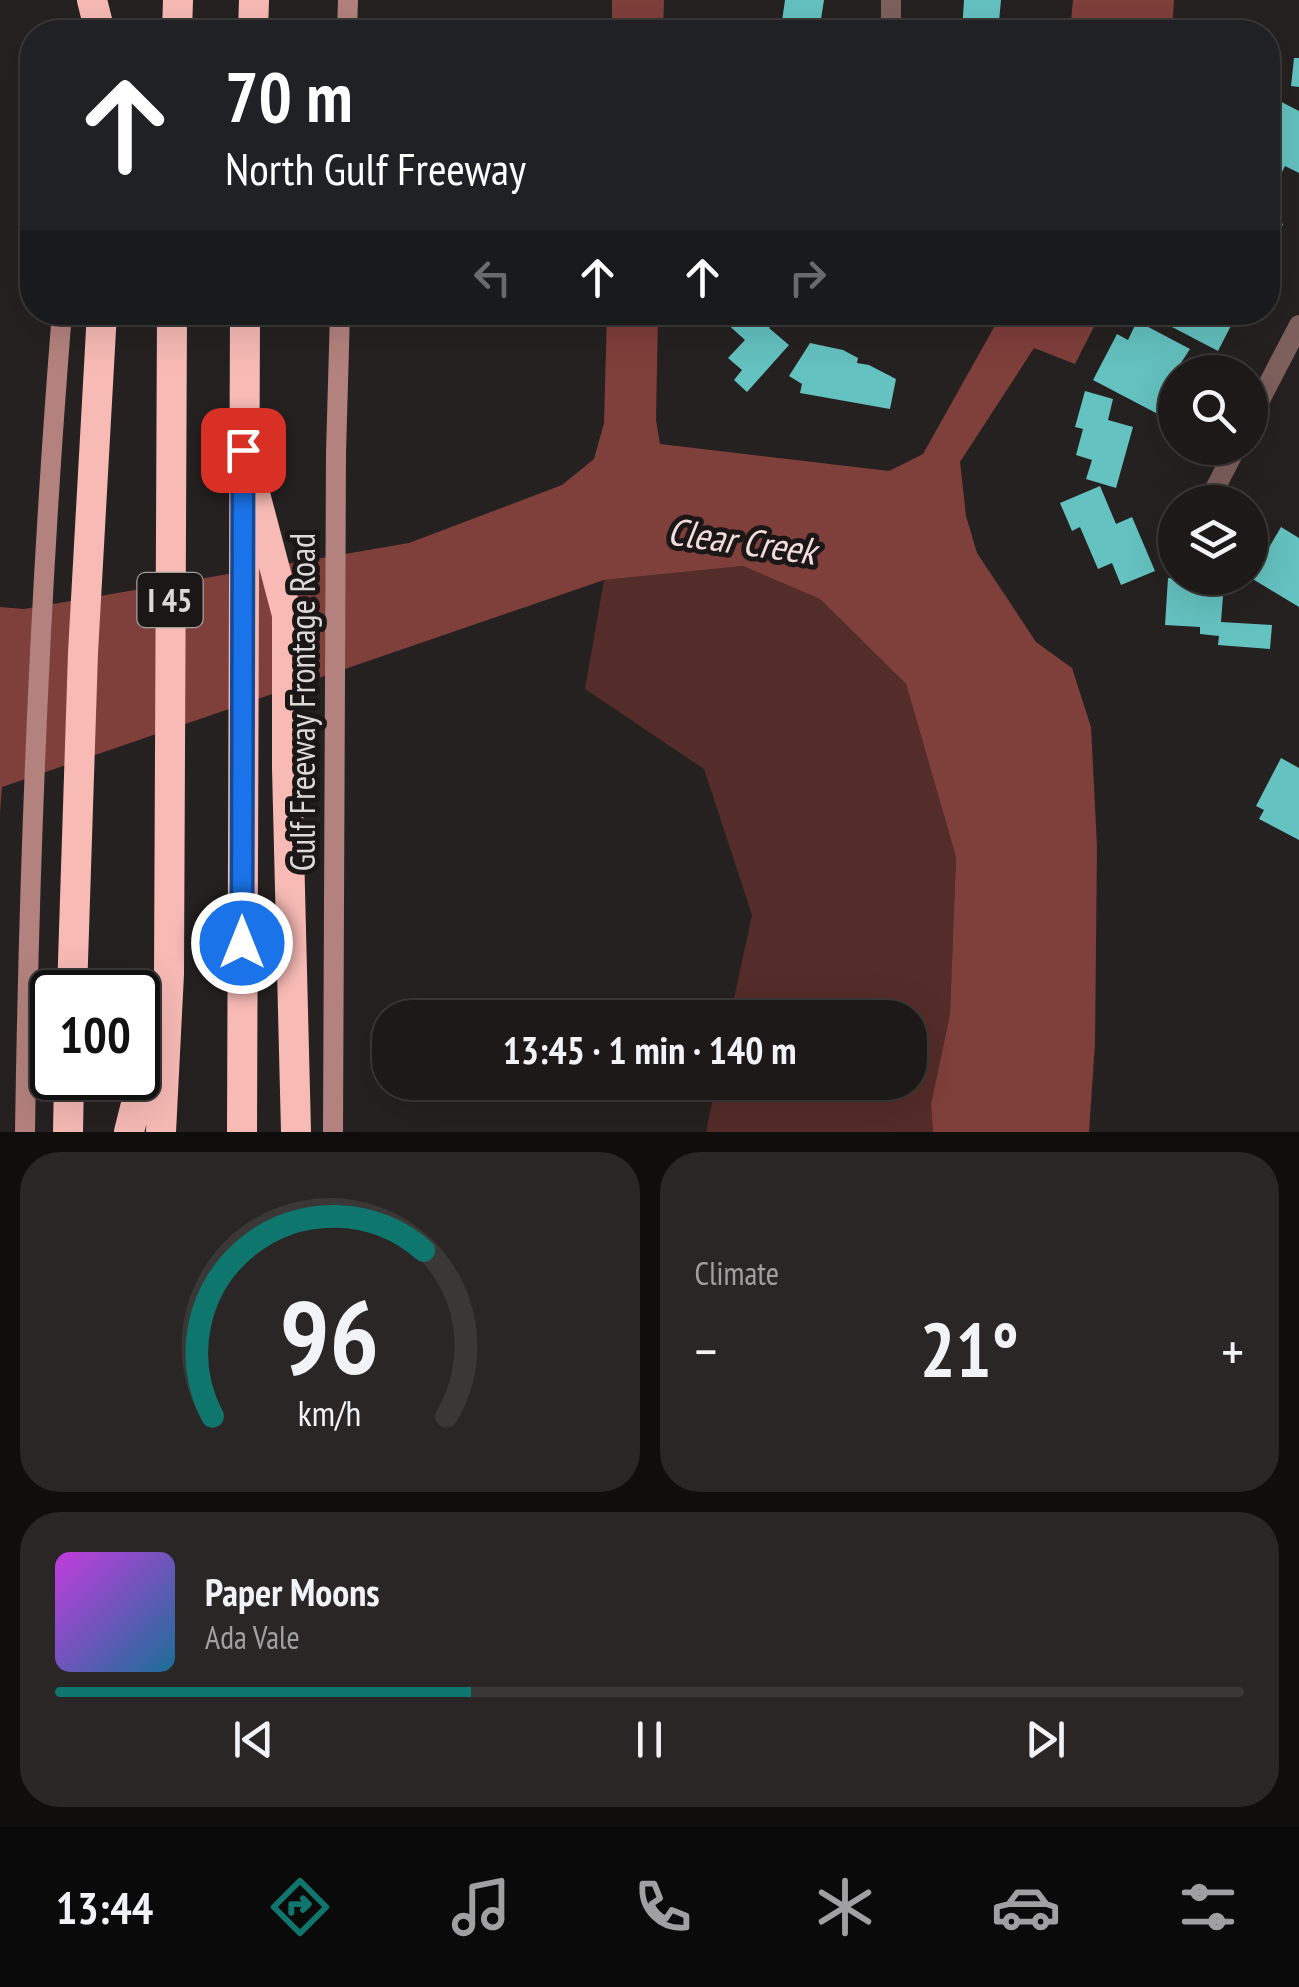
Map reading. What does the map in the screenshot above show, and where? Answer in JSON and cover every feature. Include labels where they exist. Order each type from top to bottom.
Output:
[{"type":"highway","points":[[73,970],[83,653],[101,325]]},
{"type":"highway","name":"I 45","points":[[161,1132],[169,974],[172,325]]},
{"type":"highway","name":"I 45","points":[[242,1132],[245,325]]},
{"type":"highway","points":[[243,450],[288,615],[296,1132]]},
{"type":"highway","points":[[130,1132],[169,974]]},
{"type":"highway","points":[[68,1132],[69,1100]]},
{"type":"main road","points":[[26,1132],[28,894],[50,459],[61,325]]},
{"type":"main road","name":"Gulf Freeway Frontage Road","points":[[333,1132],[340,325]]},
{"type":"street","points":[[1268,387],[1296,338]]},
{"type":"shaded area","points":[[743,566],[820,599],[906,684],[956,857],[950,1014],[931,1104],[933,1132],[706,1132],[713,1100],[927,1100],[927,1000],[734,1000],[752,915],[704,769],[585,689],[604,580]]},
{"type":"water","points":[[612,0],[664,0],[663,20],[612,20]]},
{"type":"water","points":[[1073,0],[1174,0],[1173,20],[1071,20]]},
{"type":"water","name":"Clear Creek","points":[[607,325],[658,325],[656,420],[660,444],[889,471],[923,454],[995,325],[1095,325],[1075,364],[1034,348],[960,462],[966,516],[977,553],[1036,642],[1072,668],[1091,727],[1097,846],[1095,1043],[1089,1132],[933,1132],[931,1104],[950,1014],[956,857],[906,684],[820,599],[743,566],[604,580],[2,787],[0,813],[0,607],[24,609],[409,543],[562,485],[594,459],[604,423]]},
{"type":"building","points":[[785,0],[824,0],[821,20],[782,20]]},
{"type":"building","points":[[964,0],[1001,0],[999,20],[963,20]]},
{"type":"building","points":[[1294,58],[1299,58],[1299,87],[1291,86]]},
{"type":"building","points":[[1280,101],[1299,111],[1299,173],[1285,166],[1280,176]]},
{"type":"building","points":[[728,325],[772,325],[769,328],[789,345],[747,392],[734,380],[742,370],[728,358],[745,340]]},
{"type":"building","points":[[1135,325],[1145,325],[1190,349],[1186,355],[1158,355],[1158,414],[1093,380],[1117,334],[1128,340]]},
{"type":"building","points":[[1168,325],[1231,325],[1218,351]]},
{"type":"building","points":[[810,343],[843,350],[858,358],[857,363],[896,379],[890,409],[800,393],[802,384],[789,376]]},
{"type":"building","points":[[1085,391],[1113,399],[1108,420],[1133,427],[1116,488],[1086,479],[1092,460],[1076,455],[1083,429],[1075,427]]},
{"type":"building","points":[[1100,486],[1116,524],[1132,517],[1155,571],[1121,585],[1112,563],[1098,569],[1080,527],[1072,531],[1060,503]]},
{"type":"building","points":[[1281,527],[1299,538],[1299,607],[1268,588],[1268,549]]},
{"type":"building","points":[[1167,595],[1223,596],[1221,622],[1272,625],[1270,649],[1218,645],[1219,636],[1200,634],[1200,627],[1165,625]]},
{"type":"building","points":[[1281,758],[1299,768],[1299,840],[1259,819],[1264,810],[1256,806]]},
{"type":"route","points":[[242,943],[243,450]]}]
